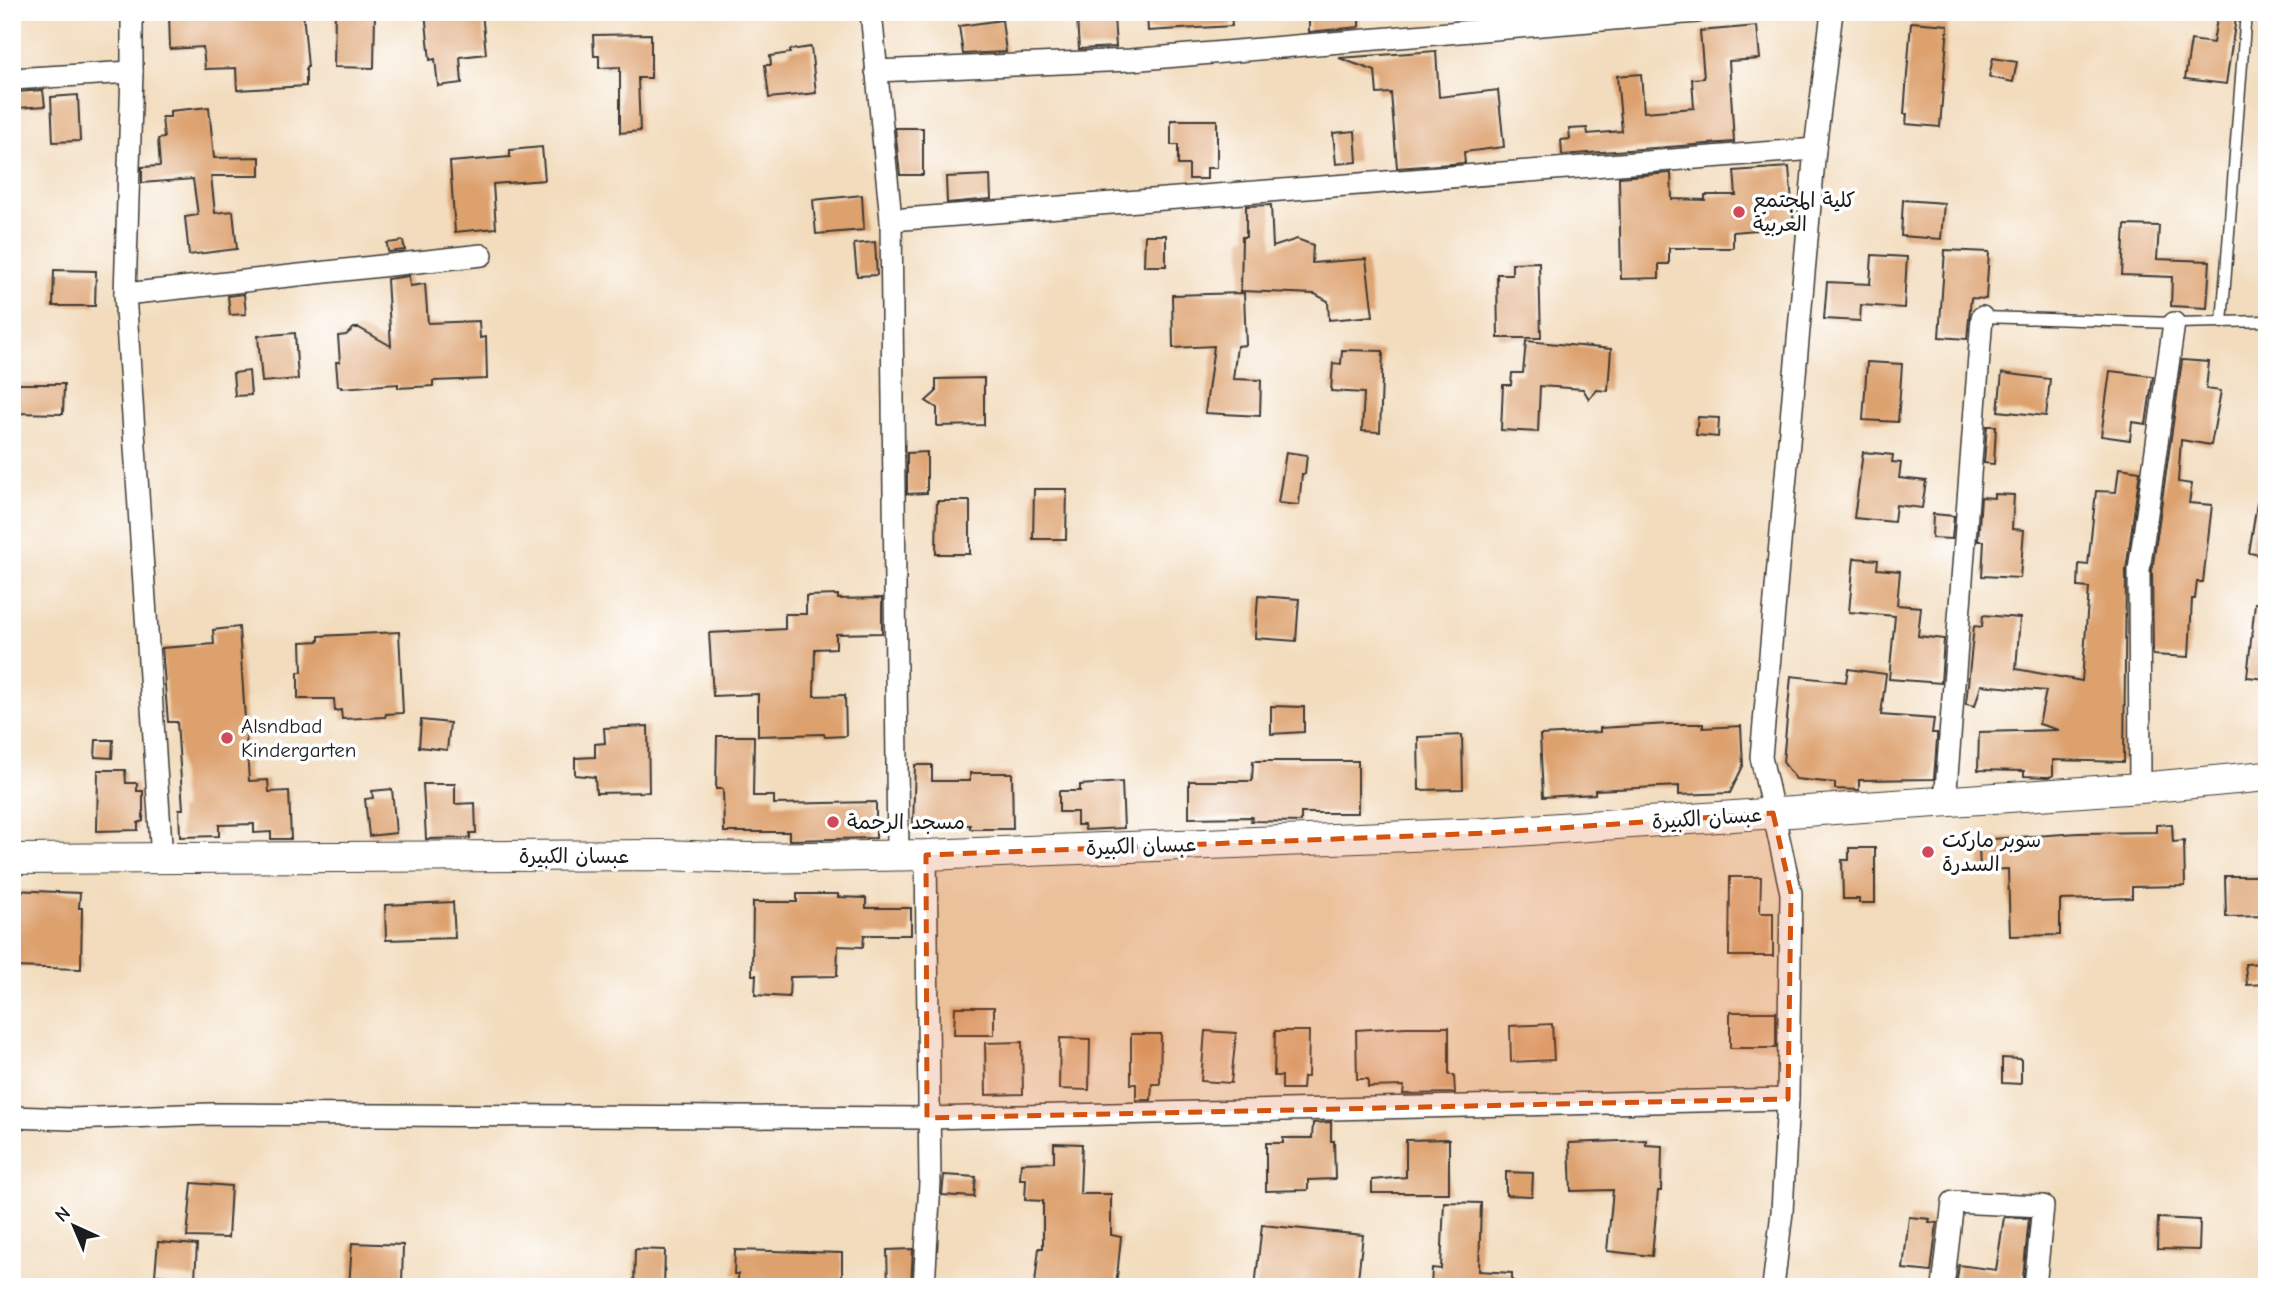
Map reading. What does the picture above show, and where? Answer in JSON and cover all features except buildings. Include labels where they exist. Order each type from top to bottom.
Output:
[{"type":"main road","name":"عبسان الكبيرة","points":[[12,859],[663,855],[748,858],[1487,833],[2140,788],[2267,776]]},
{"type":"street","points":[[132,12],[125,295],[162,860]]},
{"type":"street","points":[[871,12],[891,220],[912,854],[930,1182],[924,1287]]},
{"type":"street","points":[[876,71],[1130,60],[1697,12]]},
{"type":"street","points":[[1773,1287],[1782,1212],[1788,1099],[1791,893],[1761,757],[1815,149],[1832,12]]},
{"type":"street","points":[[12,79],[132,72]]},
{"type":"street","points":[[891,220],[1815,149]]},
{"type":"street","points":[[125,295],[482,255]]},
{"type":"street","points":[[1945,802],[1982,317]]},
{"type":"street","points":[[2140,788],[2139,570],[2174,323]]},
{"type":"street","points":[[12,1117],[70,1119],[210,1114],[927,1118],[1788,1099]]},
{"type":"street","points":[[1943,1287],[1953,1202],[2042,1206],[2035,1287]]},
{"type":"lane","points":[[2222,323],[2246,12]]},
{"type":"lane","points":[[1982,317],[2174,323],[2267,321]]},
{"type":"highlighted area","points":[[1773,813],[1791,893],[1788,1099],[927,1118],[926,855],[1487,833]]},
{"type":"place","name":"كلية المجتمع العربية","points":[[1739,212]]},
{"type":"place","name":"Alsndbad Kindergarten","points":[[227,738]]},
{"type":"place","name":"مسجد الرحمة","points":[[833,822]]},
{"type":"place","name":"سوبر ماركت السدرة","points":[[1928,852]]}]
